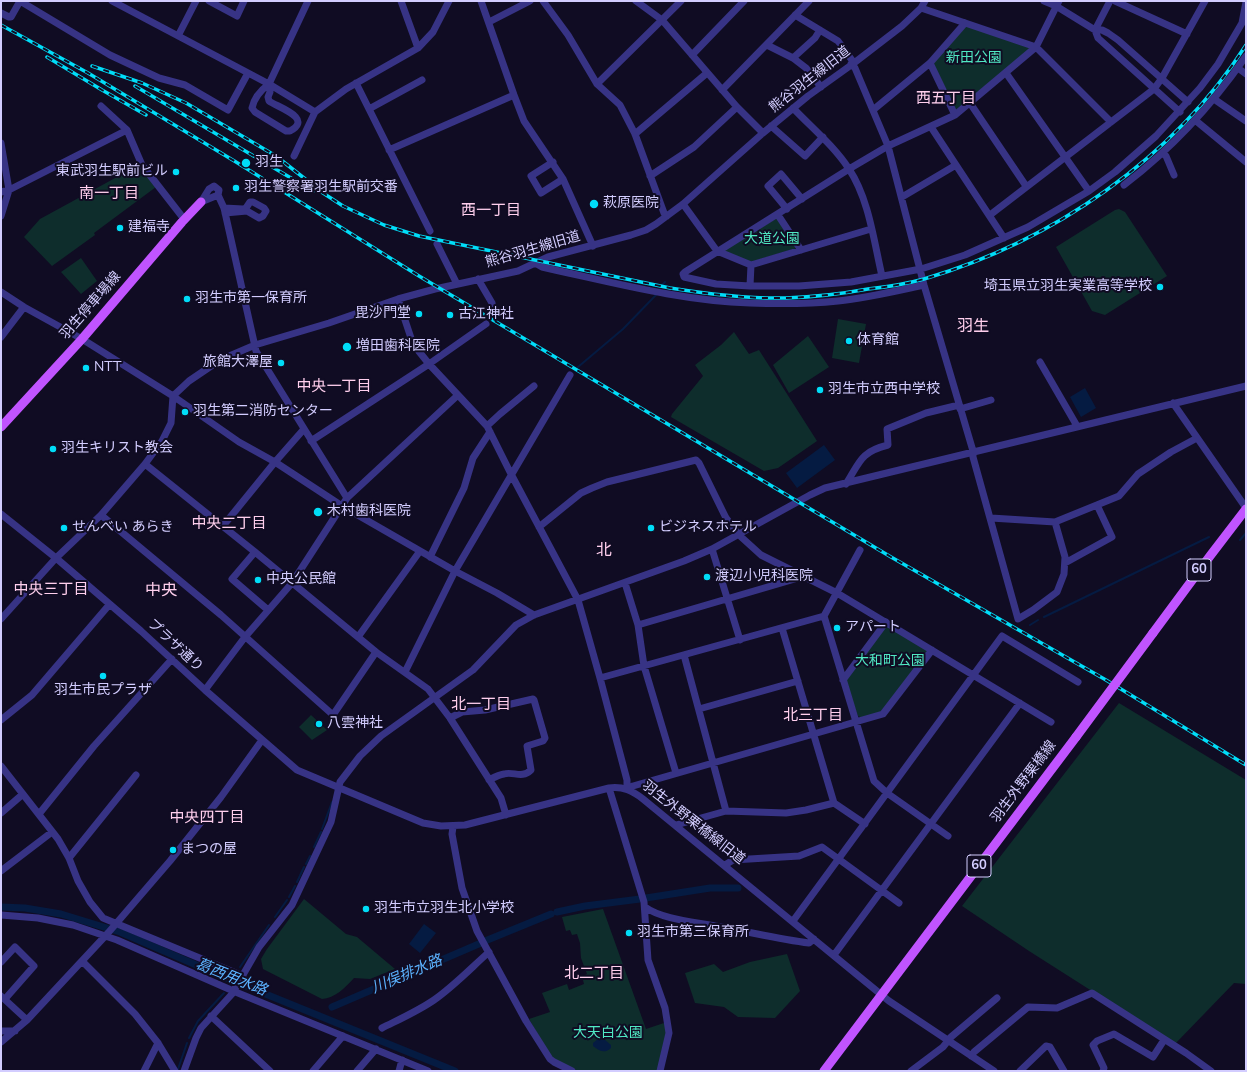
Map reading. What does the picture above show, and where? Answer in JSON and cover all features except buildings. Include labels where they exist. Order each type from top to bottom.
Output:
[{"type":"main road","name":"羽生停車場線","points":[[1,427],[82,339],[184,219],[201,202]]},
{"type":"main road","name":"羽生外野栗橋線","points":[[824,1071],[1246,508]]},
{"type":"street","points":[[1,13],[10,17],[20,1],[110,55],[159,78],[185,85],[228,110],[248,73]]},
{"type":"street","points":[[112,1],[269,84],[315,112]]},
{"type":"street","points":[[178,36],[196,1]]},
{"type":"street","points":[[209,1],[237,16],[244,1]]},
{"type":"street","points":[[269,84],[269,101],[293,114],[297,119],[295,127],[290,131],[286,131],[252,108],[262,89],[269,84],[308,1]]},
{"type":"street","points":[[401,1],[418,48]]},
{"type":"street","points":[[294,156],[315,112],[356,83],[418,48],[433,32],[449,1]]},
{"type":"street","points":[[481,1],[524,121],[563,179],[593,246]]},
{"type":"street","points":[[489,22],[530,1]]},
{"type":"street","points":[[543,1],[568,35],[597,84],[620,105],[635,134],[666,216]]},
{"type":"street","points":[[636,1],[662,20],[736,107],[763,133]]},
{"type":"street","points":[[597,84],[681,1]]},
{"type":"street","points":[[692,55],[744,1]]},
{"type":"street","points":[[722,90],[809,1]]},
{"type":"street","points":[[1044,1],[1057,4],[1095,30],[1102,30],[1113,36],[1188,102]]},
{"type":"street","points":[[1110,1],[1095,30],[1098,38],[1180,112]]},
{"type":"street","points":[[1115,1],[1187,34]]},
{"type":"street","points":[[990,215],[1154,89],[1162,78],[1205,1]]},
{"type":"street","points":[[1057,4],[1036,47],[955,115],[888,146],[849,169],[685,272],[682,274],[684,277],[716,284],[771,287],[851,282],[921,269],[965,254],[1004,238],[1048,216],[1089,191],[1139,152],[1156,136],[1180,112],[1210,76],[1242,23],[1246,2],[1243,1]]},
{"type":"street","points":[[923,4],[965,23],[1036,47],[1111,122]]},
{"type":"street","name":"熊谷羽生線旧道","points":[[173,396],[189,381],[220,360],[255,345],[329,323],[398,299],[478,279],[518,271],[553,256],[631,236],[646,230],[683,204],[793,108],[902,26],[923,4]]},
{"type":"street","points":[[795,15],[838,41],[855,68],[888,146],[924,285],[973,452],[1018,619],[1057,592],[1064,574],[1065,557],[1055,522]]},
{"type":"street","points":[[873,110],[930,63],[965,23]]},
{"type":"street","points":[[793,58],[815,38],[820,30]]},
{"type":"street","points":[[767,45],[793,58],[806,68],[821,87]]},
{"type":"street","points":[[1124,185],[1162,153],[1195,120],[1214,99],[1246,56]]},
{"type":"street","points":[[930,63],[955,115]]},
{"type":"street","points":[[1238,68],[1246,74]]},
{"type":"street","points":[[635,134],[707,73]]},
{"type":"street","points":[[1006,73],[1089,191]]},
{"type":"street","points":[[369,109],[422,80]]},
{"type":"street","points":[[356,83],[430,231]]},
{"type":"street","points":[[389,150],[514,95]]},
{"type":"street","points":[[1214,99],[1246,121]]},
{"type":"street","points":[[970,103],[1026,186]]},
{"type":"street","points":[[101,106],[127,130],[142,165],[184,219]]},
{"type":"street","points":[[650,176],[694,147],[736,107]]},
{"type":"street","points":[[793,108],[823,137],[849,169],[863,199],[882,276]]},
{"type":"street","points":[[1195,120],[1246,162]]},
{"type":"street","points":[[771,126],[805,156],[823,137]]},
{"type":"street","points":[[931,127],[1004,238]]},
{"type":"street","points":[[1,192],[9,190],[127,130]]},
{"type":"street","points":[[1,143],[9,190],[1,216]]},
{"type":"street","points":[[1162,153],[1166,156],[1174,175]]},
{"type":"street","points":[[553,162],[531,176],[541,193],[563,179]]},
{"type":"street","points":[[902,197],[956,165]]},
{"type":"street","points":[[787,209],[768,186],[780,174],[802,199]]},
{"type":"street","points":[[201,202],[211,187],[214,186],[218,189],[218,195],[225,210],[256,351],[347,498]]},
{"type":"street","points":[[250,202],[253,202],[264,208],[266,211],[263,216],[259,218],[247,211],[225,210],[244,208],[250,202]]},
{"type":"street","points":[[683,204],[717,252],[751,265],[871,229]]},
{"type":"street","points":[[778,215],[801,250]]},
{"type":"street","points":[[437,244],[457,284]]},
{"type":"street","points":[[535,263],[542,267],[663,293],[711,300],[749,303],[813,303],[838,301],[924,285]]},
{"type":"street","points":[[750,286],[751,265]]},
{"type":"street","points":[[478,279],[492,303],[492,314]]},
{"type":"street","points":[[1,292],[24,307],[82,339],[173,396],[239,442],[275,462],[342,506],[455,571],[498,593],[534,615]]},
{"type":"street","points":[[398,299],[413,344],[429,364],[489,429],[511,474],[578,600],[627,780],[627,789],[713,762],[857,723],[886,713],[932,650]]},
{"type":"street","points":[[1,337],[24,307]]},
{"type":"street","points":[[311,441],[429,364],[486,324]]},
{"type":"street","points":[[1040,362],[1077,426]]},
{"type":"street","points":[[405,672],[455,571],[570,375]]},
{"type":"street","points":[[430,557],[464,488],[473,458],[488,435],[489,429],[500,414],[534,386]]},
{"type":"street","points":[[184,1071],[201,1028],[235,990],[259,948],[292,905],[331,822],[337,788],[347,772],[381,736],[473,670],[516,625],[534,615],[625,583],[712,549],[825,488],[1246,386]]},
{"type":"street","points":[[205,690],[245,637],[292,583],[347,498],[458,394]]},
{"type":"street","points":[[1,619],[56,558],[101,515],[145,464],[162,441],[171,423],[173,396]]},
{"type":"street","points":[[846,484],[864,455],[875,448],[888,445],[887,429],[926,413],[991,400]]},
{"type":"street","points":[[1173,403],[1246,508]]},
{"type":"street","points":[[223,526],[304,429]]},
{"type":"street","points":[[991,518],[1055,522],[1119,496],[1138,474],[1171,452],[1197,438]]},
{"type":"street","points":[[539,527],[581,493],[606,482],[696,460],[699,463],[726,518],[739,535],[761,555],[837,593],[1051,722]]},
{"type":"street","points":[[145,464],[376,652],[428,689],[450,718],[501,798],[506,815]]},
{"type":"street","points":[[1065,563],[1112,537],[1097,505]]},
{"type":"street","name":"プラザ通り","points":[[1,514],[56,558],[141,631],[205,690],[297,770],[337,788]]},
{"type":"street","points":[[101,515],[221,615],[333,715],[376,652]]},
{"type":"street","points":[[712,549],[740,640]]},
{"type":"street","points":[[600,678],[824,616],[860,550]]},
{"type":"street","points":[[358,637],[420,551]]},
{"type":"street","points":[[255,552],[232,579],[268,610]]},
{"type":"street","points":[[638,625],[805,576]]},
{"type":"street","points":[[625,583],[638,625],[644,666],[676,773]]},
{"type":"street","points":[[1,720],[32,695],[110,605]]},
{"type":"street","points":[[824,616],[874,781],[887,793],[948,836]]},
{"type":"street","points":[[843,680],[886,622]]},
{"type":"street","points":[[782,628],[834,803],[865,824]]},
{"type":"street","points":[[793,921],[1002,636],[1078,682]]},
{"type":"street","points":[[684,655],[726,811]]},
{"type":"street","points":[[39,814],[94,746],[172,659]]},
{"type":"street","points":[[699,709],[798,681]]},
{"type":"street","points":[[450,718],[462,712],[485,710],[494,706],[534,700],[545,738],[543,741],[526,746],[531,770],[518,775],[505,773],[489,780]]},
{"type":"street","points":[[834,955],[1020,702]]},
{"type":"street","points":[[1,1042],[27,1020],[82,961],[170,861],[262,740]]},
{"type":"street","points":[[1,766],[52,832],[69,858],[78,881],[90,902],[104,918],[242,977]]},
{"type":"street","points":[[69,858],[136,775]]},
{"type":"street","name":"羽生外野栗橋線旧道","points":[[337,788],[422,823],[452,827],[506,815],[609,788],[627,789],[644,798],[882,995],[994,1071]]},
{"type":"street","points":[[609,788],[643,902],[648,960],[665,1008],[669,1033],[660,1071]]},
{"type":"street","points":[[1,813],[23,794]]},
{"type":"street","points":[[676,825],[726,811],[786,813],[834,803]]},
{"type":"street","points":[[452,827],[462,888],[477,931],[526,1021],[550,1059],[572,1071]]},
{"type":"street","points":[[1,871],[52,832]]},
{"type":"street","points":[[725,865],[733,860],[799,856],[822,847],[899,903]]},
{"type":"street","points":[[643,902],[652,912],[672,917],[809,943],[814,939]]},
{"type":"street","points":[[1,922],[4,915],[38,918],[73,925],[106,934],[117,940],[428,1071]]},
{"type":"street","points":[[1,962],[15,948],[34,966],[3,998],[27,1020]]},
{"type":"street","points":[[382,1028],[436,999],[489,952]]},
{"type":"street","points":[[82,961],[135,1014],[158,1043],[176,1071]]},
{"type":"street","points":[[971,1056],[1028,1007],[1057,1008],[1092,993],[1211,1071]]},
{"type":"street","points":[[911,1071],[943,1047],[951,1037],[997,998]]},
{"type":"street","points":[[211,1016],[270,1071]]},
{"type":"street","points":[[1,1031],[15,1031]]},
{"type":"street","points":[[1103,1071],[1104,1068],[1093,1045],[1097,1041],[1114,1034],[1153,1057],[1164,1040]]},
{"type":"street","points":[[317,1070],[343,1036]]},
{"type":"street","points":[[144,1071],[158,1043]]},
{"type":"street","points":[[1020,1071],[1046,1046],[1050,1047],[1064,1071]]},
{"type":"street","points":[[357,1071],[376,1049]]},
{"type":"street","points":[[399,1071],[402,1060]]},
{"type":"green space","name":"新田公園","points":[[965,25],[1031,48],[956,110],[933,63]]},
{"type":"green space","points":[[139,165],[156,187],[94,233],[95,235],[52,266],[24,237],[40,219]]},
{"type":"green space","points":[[1119,209],[1125,212],[1167,276],[1105,315],[1092,311],[1056,247],[1115,210]]},
{"type":"green space","name":"大道公園","points":[[777,218],[797,248],[751,262],[722,251]]},
{"type":"green space","points":[[81,258],[97,281],[81,294],[61,272]]},
{"type":"green space","name":"体育館","points":[[838,319],[866,324],[859,363],[832,358]]},
{"type":"green space","points":[[734,332],[749,354],[759,350],[817,441],[778,468],[764,471],[671,417],[703,376],[695,365],[721,345]]},
{"type":"green space","points":[[808,336],[829,367],[789,393],[773,365]]},
{"type":"green space","name":"大和町公園","points":[[886,625],[930,650],[883,712],[862,718],[858,716],[845,681]]},
{"type":"green space","points":[[1119,703],[1246,780],[1246,984],[1234,983],[1175,1044],[1029,951],[962,906]]},
{"type":"green space","points":[[311,715],[327,730],[312,740],[299,727]]},
{"type":"green space","points":[[304,899],[346,934],[357,937],[395,969],[370,979],[354,978],[335,995],[322,999],[263,969],[261,959]]},
{"type":"green space","name":"大天白公園","points":[[603,909],[646,1029],[667,1022],[667,1031],[658,1071],[578,1071],[551,1058],[529,1019],[550,1012],[542,993],[567,984],[569,990],[584,984],[582,976],[587,974],[581,958],[580,943],[577,934],[572,935],[570,930],[566,931],[562,917]]},
{"type":"green space","points":[[787,954],[800,991],[775,1018],[738,1017],[724,1007],[695,1003],[685,973],[714,964],[723,972],[750,962]]},
{"type":"water","points":[[1085,388],[1096,408],[1081,417],[1070,397]]},
{"type":"water","points":[[824,445],[835,460],[797,488],[786,473]]},
{"type":"water","points":[[424,924],[436,933],[420,953],[409,944]]},
{"type":"water","points":[[598,1039],[604,1039],[611,1045],[611,1048],[604,1051],[595,1048],[593,1043]]},
{"type":"waterway","points":[[662,285],[665,282]]},
{"type":"waterway","points":[[578,367],[623,329],[656,295]]},
{"type":"waterway","points":[[1240,540],[1246,533]]},
{"type":"waterway","points":[[1044,617],[1209,537]]},
{"type":"waterway","points":[[1030,625],[1038,620]]},
{"type":"waterway","points":[[322,829],[332,802]]},
{"type":"waterway","points":[[314,847],[321,832]]},
{"type":"waterway","points":[[306,864],[310,856]]},
{"type":"waterway","points":[[297,882],[304,867]]},
{"type":"waterway","points":[[289,897],[295,886]]},
{"type":"waterway","name":"川俣排水路","points":[[646,898],[710,888],[738,888]]},
{"type":"waterway","name":"川俣排水路","points":[[557,912],[585,906],[640,899]]},
{"type":"waterway","points":[[275,917],[287,900]]},
{"type":"waterway","name":"葛西用水路","points":[[1,907],[25,908],[61,914],[120,932],[231,980],[455,1071]]},
{"type":"waterway","name":"川俣排水路","points":[[485,941],[551,914]]},
{"type":"waterway","points":[[240,967],[269,925]]},
{"type":"waterway","name":"川俣排水路","points":[[332,1007],[481,943]]},
{"type":"waterway","points":[[189,1038],[198,1021],[224,993]]},
{"type":"waterway","points":[[178,1069],[187,1043]]},
{"type":"railway","points":[[1,25],[88,73],[236,162],[419,276],[891,557],[1106,680],[1246,765]]},
{"type":"railway","points":[[92,66],[142,83],[186,103],[276,156],[323,193],[343,206],[384,225],[419,236],[670,288],[728,296],[786,298],[848,292],[924,279],[972,263],[1018,242],[1063,218],[1106,190],[1146,159],[1183,124],[1216,86],[1246,45]]},
{"type":"railway","points":[[47,57],[146,115]]},
{"type":"railway","points":[[135,86],[313,191]]},
{"type":"place","name":"羽生","points":[[246,163]]},
{"type":"place","name":"東武羽生駅前ビル","points":[[176,172]]},
{"type":"place","name":"羽生警察署羽生駅前交番","points":[[236,188]]},
{"type":"place","name":"萩原医院","points":[[594,204]]},
{"type":"place","name":"建福寺","points":[[120,228]]},
{"type":"place","name":"埼玉県立羽生実業高等学校","points":[[1160,287]]},
{"type":"place","name":"羽生市第一保育所","points":[[187,299]]},
{"type":"place","name":"毘沙門堂","points":[[419,314]]},
{"type":"place","name":"古江神社","points":[[450,315]]},
{"type":"place","name":"体育館","points":[[849,341]]},
{"type":"place","name":"増田歯科医院","points":[[347,347]]},
{"type":"place","name":"旅館大澤屋","points":[[281,363]]},
{"type":"place","name":"NTT","points":[[86,368]]},
{"type":"place","name":"羽生市立西中学校","points":[[820,390]]},
{"type":"place","name":"羽生第二消防センター","points":[[185,412]]},
{"type":"place","name":"羽生キリスト教会","points":[[53,449]]},
{"type":"place","name":"木村歯科医院","points":[[318,512]]},
{"type":"place","name":"せんべい あらき","points":[[64,528]]},
{"type":"place","name":"ビジネスホテル","points":[[651,528]]},
{"type":"place","name":"渡辺小児科医院","points":[[707,577]]},
{"type":"place","name":"中央公民館","points":[[258,580]]},
{"type":"place","name":"アパート","points":[[837,628]]},
{"type":"place","name":"羽生市民プラザ","points":[[103,676]]},
{"type":"place","name":"八雲神社","points":[[319,724]]},
{"type":"place","name":"まつの屋","points":[[173,850]]},
{"type":"place","name":"羽生市立羽生北小学校","points":[[366,909]]},
{"type":"place","name":"羽生市第三保育所","points":[[629,933]]},
{"type":"district","name":"西五丁目","points":[[946,99]]},
{"type":"district","name":"南一丁目","points":[[109,194]]},
{"type":"district","name":"西一丁目","points":[[491,211]]},
{"type":"district","name":"羽生","points":[[973,327]]},
{"type":"district","name":"中央一丁目","points":[[334,387]]},
{"type":"district","name":"中央二丁目","points":[[229,524]]},
{"type":"district","name":"北","points":[[604,551]]},
{"type":"district","name":"中央三丁目","points":[[51,590]]},
{"type":"district","name":"中央","points":[[161,591]]},
{"type":"district","name":"北一丁目","points":[[481,705]]},
{"type":"district","name":"北三丁目","points":[[813,716]]},
{"type":"district","name":"中央四丁目","points":[[207,818]]},
{"type":"district","name":"北二丁目","points":[[594,974]]}]
